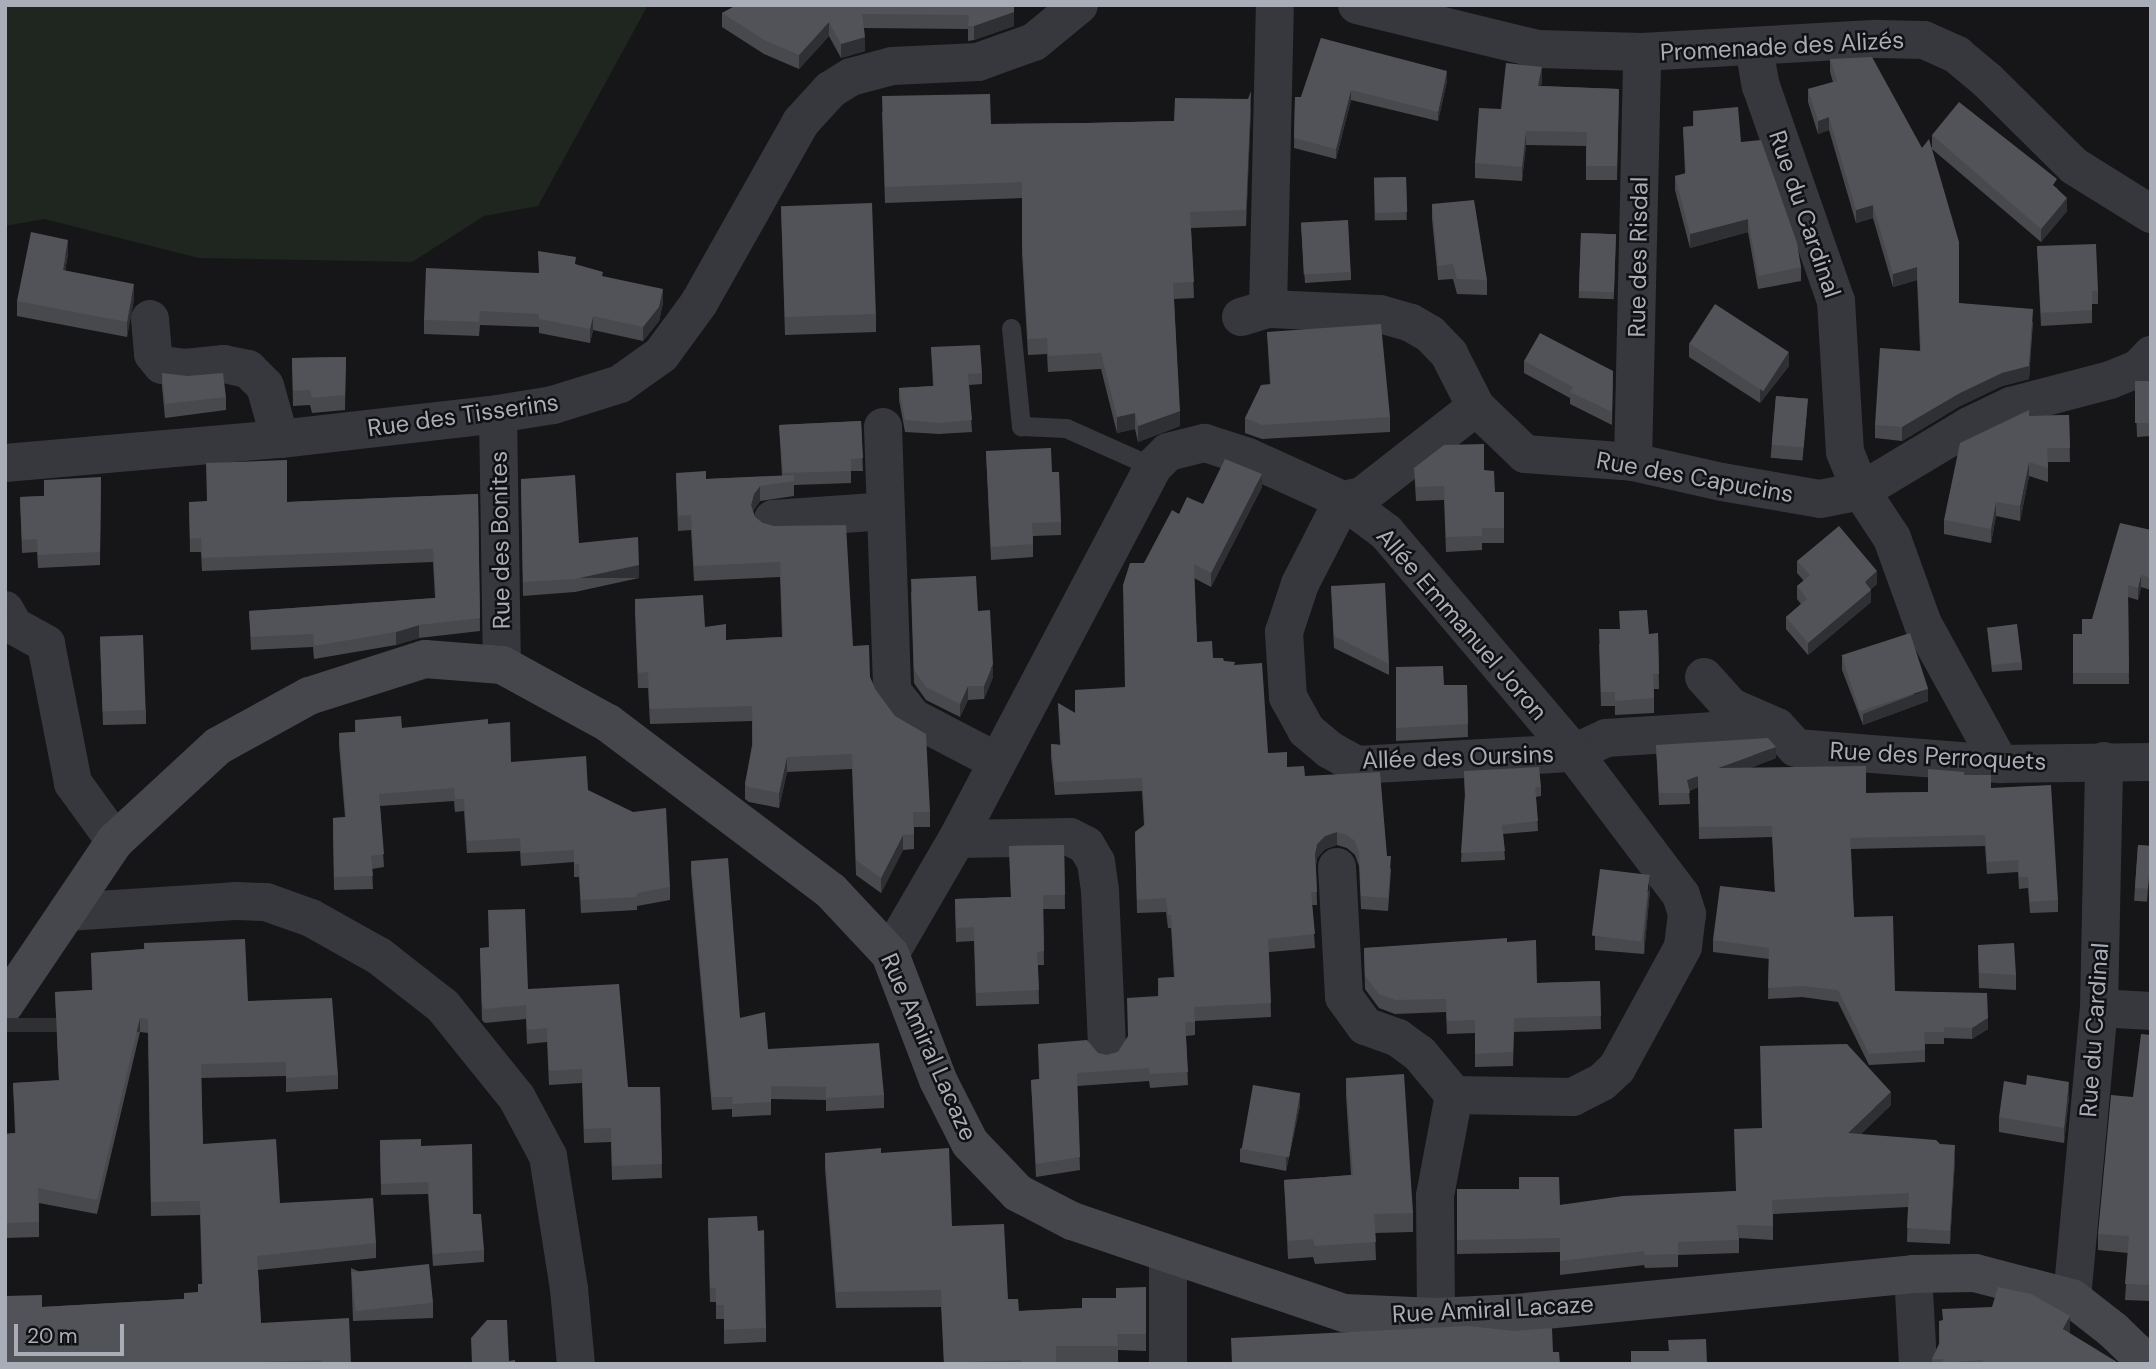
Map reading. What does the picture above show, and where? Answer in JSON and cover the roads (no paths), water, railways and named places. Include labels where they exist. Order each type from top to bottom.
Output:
[{"type":"street","name":"Rue des Tisserins","points":[[5,463],[280,439],[498,414],[554,405],[620,384],[661,355],[699,303],[801,122],[830,90],[851,78],[892,65],[978,62],[1034,42],[1079,5]]},
{"type":"street","name":"Rue des Capucins","points":[[1275,5],[1255,313],[1380,314],[1411,323],[1430,334],[1449,354],[1476,407],[1525,454],[1633,462],[1722,482],[1820,499],[1861,491],[1969,426],[2001,411],[2110,380],[2139,368],[2151,355]]},
{"type":"street","name":"Promenade des Alizés","points":[[1357,5],[1537,49],[1642,52],[1754,48],[1878,39],[1924,40],[1957,55],[1967,63],[2074,166],[2151,214]]},
{"type":"street","name":"Rue du Cardinal","points":[[1754,48],[1761,86],[1836,301],[1844,452],[1861,491],[1892,538],[1923,624],[2000,764]]},
{"type":"street","name":"Rue des Risdal","points":[[1633,462],[1642,52]]},
{"type":"street","points":[[150,319],[153,354],[162,365],[185,368],[224,364],[248,369],[265,386],[280,439]]},
{"type":"street","points":[[1343,500],[1362,496],[1476,407]]},
{"type":"street","name":"Rue des Bonites","points":[[498,414],[502,665]]},
{"type":"street","points":[[883,427],[892,691],[912,717],[996,761]]},
{"type":"street","name":"Allée Emmanuel Joron","points":[[890,954],[957,839],[1153,467],[1167,452],[1205,443],[1237,453],[1343,500],[1386,532],[1574,753],[1681,895],[1687,914],[1683,947],[1616,1068],[1602,1082],[1573,1097],[1454,1096]]},
{"type":"street","name":"Allée des Oursins","points":[[1343,500],[1300,584],[1284,632],[1288,697],[1306,730],[1330,750],[1357,765],[1574,753]]},
{"type":"street","points":[[773,519],[886,511]]},
{"type":"street","points":[[5,610],[15,626],[46,643],[73,783],[115,841]]},
{"type":"street","name":"Rue Amiral Lacaze","points":[[5,1004],[115,841],[218,746],[309,696],[425,659],[502,665],[608,723],[831,891],[890,954],[938,1080],[970,1143],[1018,1193],[1072,1220],[1344,1313],[1436,1317],[1516,1313],[1913,1274],[1975,1273],[2072,1298],[2135,1351],[2142,1364]]},
{"type":"street","name":"Rue des Perroquets","points":[[1704,677],[1731,707],[1777,727],[1796,748],[2000,764],[2151,762]]},
{"type":"street","points":[[1574,753],[1606,738],[1777,727]]},
{"type":"street","name":"Rue du Cardinal","points":[[2072,1298],[2099,1008],[2104,761]]},
{"type":"street","points":[[957,839],[1070,837],[1086,845],[1096,862],[1100,891],[1107,1047]]},
{"type":"street","points":[[1337,867],[1344,997],[1365,1026],[1398,1038],[1419,1053],[1454,1096],[1435,1196],[1436,1317]]},
{"type":"street","points":[[66,912],[235,901],[266,902],[311,918],[379,956],[443,1006],[517,1098],[548,1156],[569,1289],[576,1364]]},
{"type":"street","points":[[2099,1008],[2151,1010]]},
{"type":"street","points":[[1168,1255],[1168,1364]]},
{"type":"street","points":[[1913,1274],[1918,1364]]},
{"type":"lane","points":[[1011,328],[1021,426],[1066,428],[1153,467]]}]
